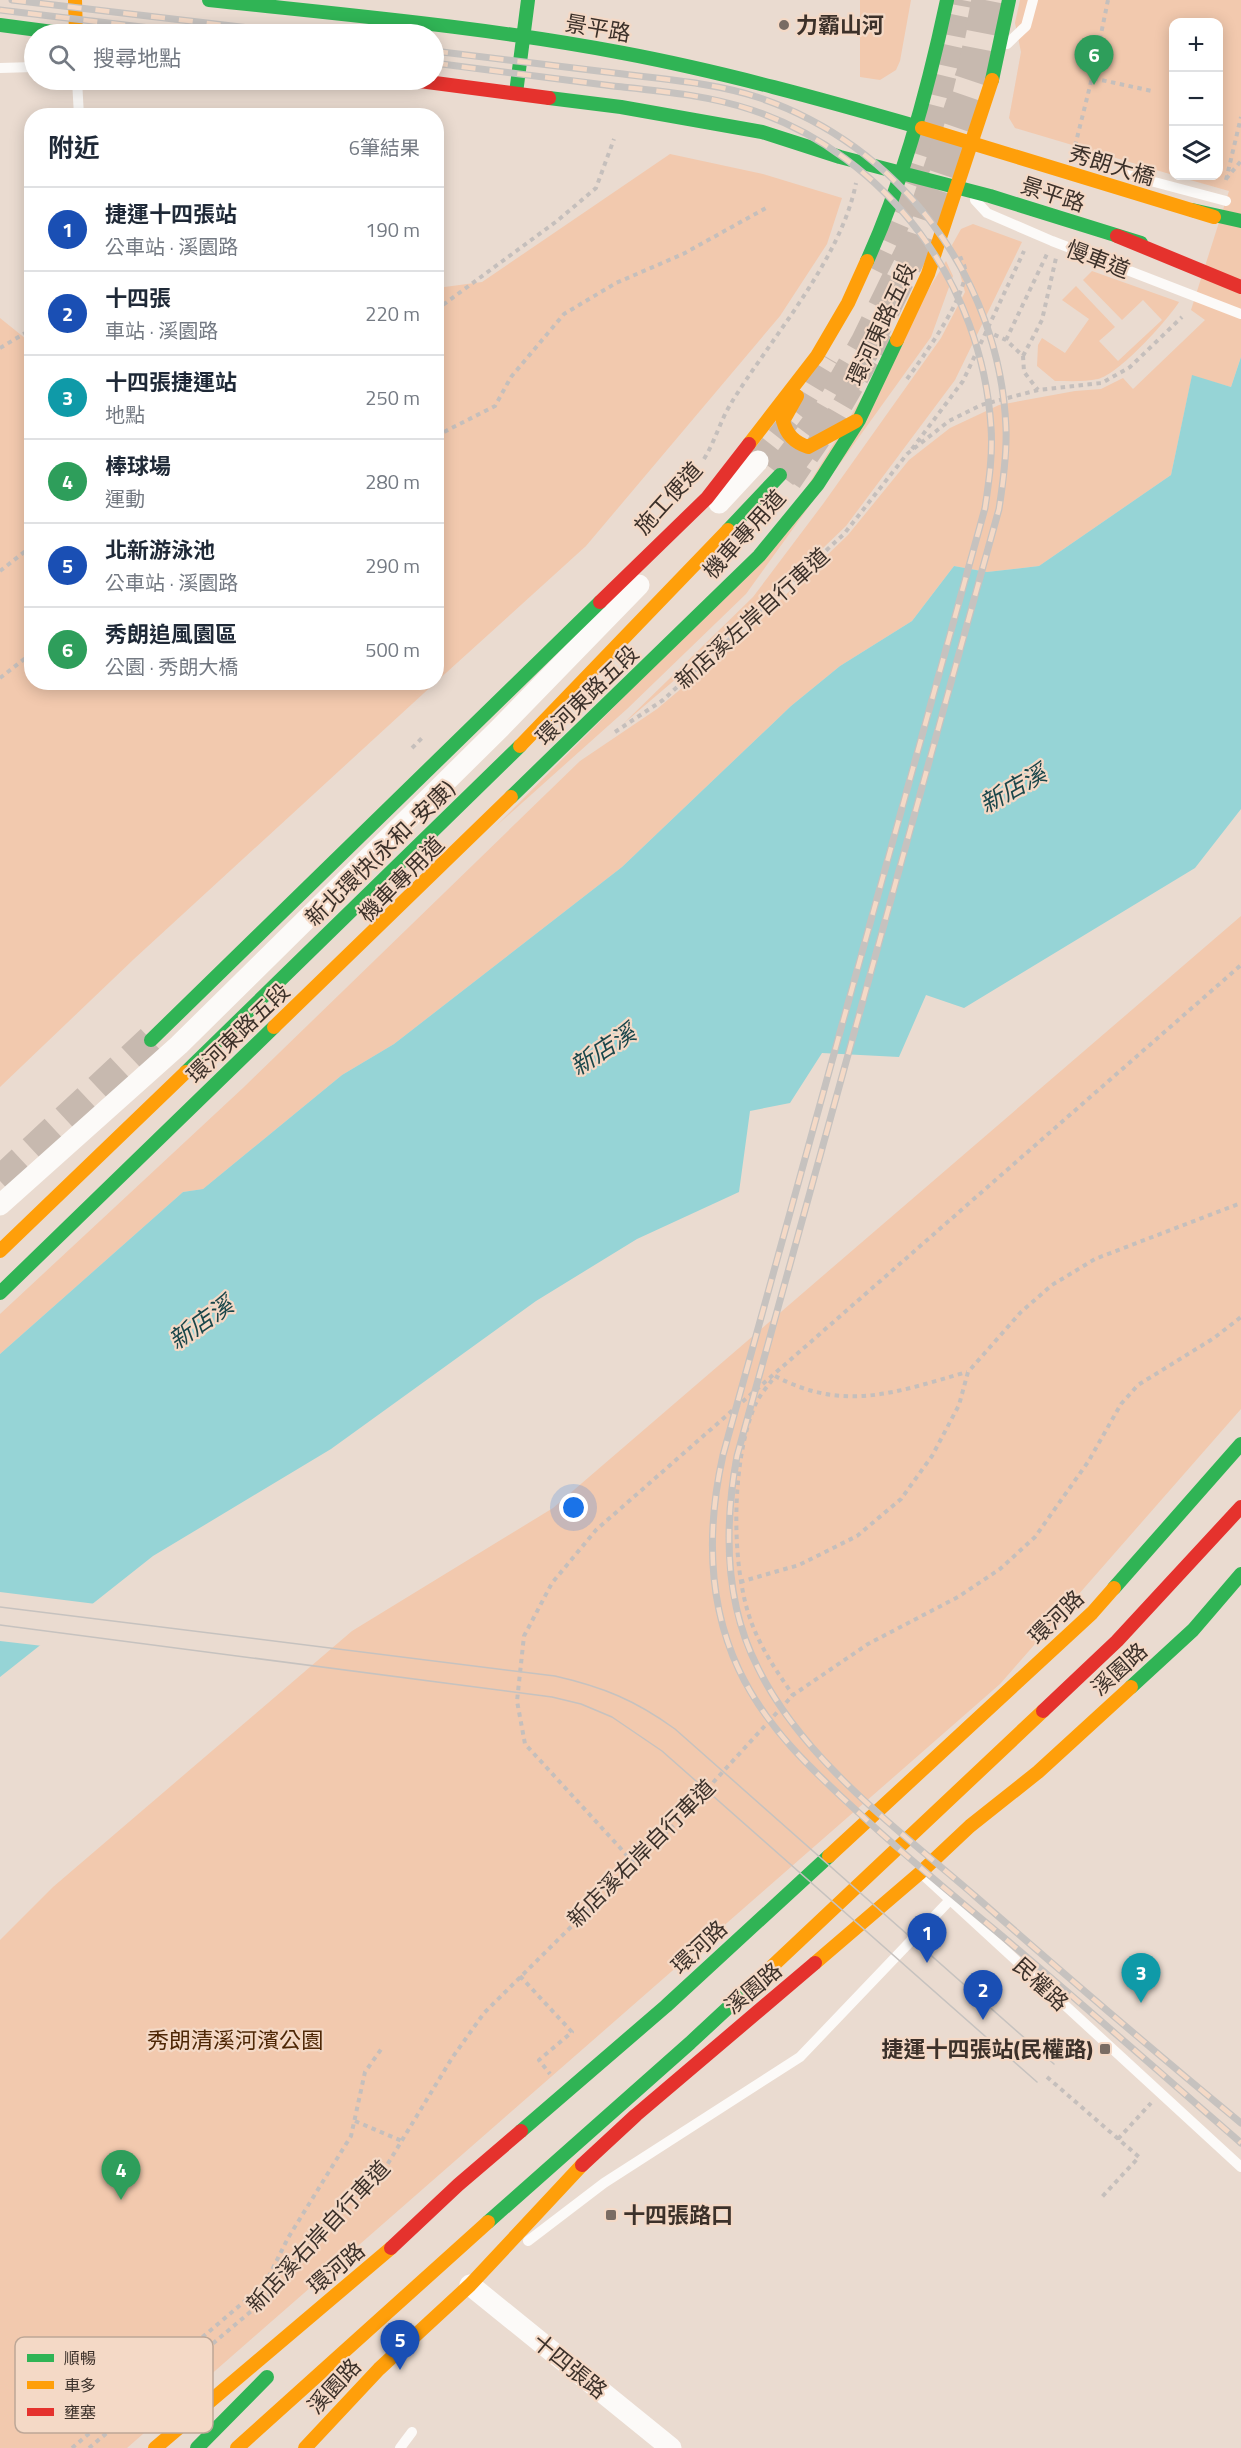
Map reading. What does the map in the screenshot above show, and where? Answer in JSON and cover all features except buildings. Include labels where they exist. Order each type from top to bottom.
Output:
[{"type":"main road","points":[[75,0],[76,24]]},
{"type":"main road","name":"景平路","points":[[209,0],[418,24]]},
{"type":"main road","points":[[516,93],[528,0]]},
{"type":"main road","name":"環河東路五段","points":[[151,1040],[707,498],[817,356],[852,293],[884,223],[936,51],[947,0]]},
{"type":"main road","name":"環河東路五段","points":[[0,1293],[759,556],[818,484],[859,420],[928,274],[961,188],[971,144],[998,52],[1009,0]]},
{"type":"main road","points":[[0,26],[24,29]]},
{"type":"main road","name":"景平路","points":[[444,27],[523,36],[680,64],[880,114],[971,144]]},
{"type":"main road","points":[[15,41],[24,40]]},
{"type":"main road","name":"景平路","points":[[444,84],[710,121],[762,132],[840,157],[861,160],[900,173],[990,196],[1117,236]]},
{"type":"main road","name":"秀朗大橋","points":[[971,144],[1005,149],[1241,226]]},
{"type":"main road","points":[[1192,210],[1241,221]]},
{"type":"main road","points":[[1117,236],[1241,273]]},
{"type":"main road","points":[[1117,236],[1241,287]]},
{"type":"main road","points":[[817,356],[783,421],[786,435],[796,443],[808,447],[859,420]]},
{"type":"main road","name":"新北環快(永和-安康)","points":[[0,1233],[137,1104],[461,785],[774,471]]},
{"type":"main road","name":"新北環快(永和-安康)","points":[[0,1251],[478,786],[718,542],[774,471]]},
{"type":"main road","points":[[1181,1512],[1241,1427]]},
{"type":"main road","name":"環河路","points":[[213,2400],[374,2265],[459,2185],[666,2006],[1092,1613],[1241,1444]]},
{"type":"main road","points":[[237,2448],[334,2358],[690,2043],[1117,1641],[1241,1507]]},
{"type":"main road","name":"溪園路","points":[[305,2448],[379,2369],[470,2285],[576,2171],[636,2115],[920,1873],[970,1826],[1038,1772],[1193,1630],[1241,1574]]},
{"type":"main road","points":[[295,2348],[374,2265]]},
{"type":"main road","points":[[223,2448],[334,2358]]},
{"type":"main road","points":[[213,2432],[279,2365]]},
{"type":"main road","name":"環河路","points":[[155,2448],[173,2433]]},
{"type":"main road","points":[[197,2448],[212,2433]]},
{"type":"street","name":"機車專用道","points":[[0,1205],[179,1045],[500,728],[702,522],[774,471]]},
{"type":"street","name":"機車專用道","points":[[0,1264],[291,988],[706,576],[774,471]]},
{"type":"street","name":"十四張路","points":[[470,2285],[671,2448]]},
{"type":"lane","points":[[998,52],[1026,26],[1033,0]]},
{"type":"lane","points":[[0,68],[24,67]]},
{"type":"lane","points":[[78,90],[79,108]]},
{"type":"lane","points":[[1005,149],[1057,157]]},
{"type":"lane","points":[[1121,173],[1241,205]]},
{"type":"lane","name":"慢車道","points":[[961,188],[987,213],[1052,241],[1241,314]]},
{"type":"lane","points":[[830,1935],[970,1826]]},
{"type":"lane","name":"民權路","points":[[920,1873],[1241,2167]]},
{"type":"lane","points":[[470,2285],[604,2183],[800,2056],[950,1900]]},
{"type":"lane","points":[[690,2043],[792,1964]]},
{"type":"lane","points":[[400,2448],[412,2432]]},
{"type":"path","points":[[1076,146],[1108,0]]},
{"type":"path","points":[[1092,78],[1152,91]]},
{"type":"path","points":[[1241,117],[1226,180],[1241,161]]},
{"type":"path","points":[[444,304],[557,221],[596,188],[614,139]]},
{"type":"path","name":"施工便道","points":[[701,464],[717,438],[729,407],[786,323],[835,241],[853,201],[861,160]]},
{"type":"path","points":[[444,432],[495,406],[511,377],[564,314],[616,283],[683,254],[766,208]]},
{"type":"path","points":[[1038,390],[1024,372],[1023,356],[1042,320],[1059,246]]},
{"type":"path","points":[[908,454],[963,381],[1024,251]]},
{"type":"path","points":[[1006,340],[1044,260]]},
{"type":"path","name":"新店溪左岸自行車道","points":[[605,739],[663,700],[844,534],[908,454],[949,421],[981,405],[1038,390],[1101,383],[1130,367],[1182,317]]},
{"type":"path","points":[[986,330],[1006,340],[1023,356]]},
{"type":"path","points":[[0,348],[24,334]]},
{"type":"path","points":[[0,571],[24,552]]},
{"type":"path","points":[[0,678],[24,659]]},
{"type":"path","points":[[411,748],[429,732]]},
{"type":"path","points":[[634,1863],[525,1744],[517,1701],[524,1636],[552,1582],[596,1530],[775,1376],[1241,965]]},
{"type":"path","points":[[740,1582],[799,1565],[857,1536],[901,1499],[932,1456],[959,1405],[968,1372],[1021,1312],[1052,1285],[1095,1259],[1241,1203]]},
{"type":"path","name":"新店溪右岸自行車道","points":[[213,2343],[268,2297],[333,2214],[387,2165],[452,2058],[484,2013],[677,1822],[793,1695],[868,1644],[958,1597],[1000,1569],[1035,1537],[1089,1462],[1121,1404],[1138,1385],[1214,1338],[1241,1317]]},
{"type":"path","points":[[775,1376],[799,1389],[864,1397],[897,1392],[968,1372]]},
{"type":"path","points":[[775,1376],[756,1403],[742,1455],[737,1541],[740,1582],[752,1623],[767,1657],[793,1695]]},
{"type":"path","points":[[520,1976],[572,2032],[539,2060]]},
{"type":"path","points":[[203,2337],[265,2284],[288,2238],[351,2136],[364,2072],[382,2048]]},
{"type":"path","points":[[1047,2077],[1139,2157],[1100,2199]]},
{"type":"path","points":[[1118,2139],[1151,2103]]},
{"type":"path","points":[[355,2121],[402,2141]]},
{"type":"path","points":[[265,2284],[275,2287]]},
{"type":"path","points":[[72,2448],[90,2433]]},
{"type":"path","name":"新店溪右岸自行車道","points":[[89,2448],[107,2433]]},
{"type":"green space","points":[[860,0],[911,0],[900,61],[896,70],[880,80],[860,77]]},
{"type":"green space","points":[[1020,0],[1241,0],[1241,357],[1231,387],[1192,376],[1171,475],[1039,566],[987,572],[954,566],[912,621],[840,666],[791,706],[622,867],[394,1044],[342,1075],[203,1189],[183,1192],[0,1354],[0,1314],[244,1087],[580,761],[657,709],[740,639],[848,535],[909,460],[950,428],[999,405],[1075,391],[1101,389],[1123,378],[1133,389],[1205,320],[1191,310],[1229,191],[1190,180],[1223,180],[1223,18],[1169,18],[1169,174],[1015,128],[1009,118],[1021,52],[1015,23]]},
{"type":"green space","points":[[670,154],[763,174],[842,198],[827,244],[780,316],[586,546],[444,675],[444,287],[482,282]]},
{"type":"green space","points":[[973,224],[1022,242],[955,380],[846,526],[771,598],[623,724],[753,597],[823,504],[941,338],[965,292],[952,245],[961,229]]},
{"type":"green space","points":[[946,261],[953,276],[931,337],[746,594],[627,709],[495,827],[765,555]]},
{"type":"green space","points":[[1092,271],[1179,302],[1142,346],[1118,368],[1098,379],[1055,381],[1037,366],[1038,345],[1042,338],[1065,353],[1089,319],[1062,300],[1076,286],[1115,327],[1099,341],[1118,361],[1162,320],[1143,300],[1122,320],[1083,280]]},
{"type":"green space","points":[[0,318],[24,337],[24,690],[427,690],[134,959],[0,1087]]},
{"type":"green space","name":"秀朗清溪河濱公園","points":[[1241,916],[1241,1409],[1000,1684],[213,2373],[213,2337],[15,2337],[15,2433],[144,2433],[127,2448],[0,2448],[0,1940],[53,1887],[352,1631],[553,1508]]},
{"type":"water","name":"新店溪","points":[[1241,357],[1241,809],[1195,868],[964,1008],[926,995],[899,1057],[822,1053],[790,1103],[750,1111],[739,1192],[637,1239],[536,1301],[331,1449],[153,1556],[0,1677],[0,1354],[183,1192],[203,1189],[342,1075],[394,1044],[622,867],[791,706],[840,666],[912,621],[954,566],[987,572],[1039,566],[1171,475],[1192,375],[1231,387]]},
{"type":"pier","points":[[0,1592],[96,1604],[43,1646],[0,1641]]},
{"type":"tunnel","points":[[877,271],[906,206],[929,138],[948,69],[962,0]]},
{"type":"tunnel","points":[[780,475],[828,411],[867,343],[912,251],[975,67],[988,0]]},
{"type":"tunnel","points":[[791,482],[836,416],[886,330]]},
{"type":"tunnel","points":[[758,461],[805,401],[830,359]]},
{"type":"tunnel","points":[[0,1181],[151,1040]]},
{"type":"tram line","points":[[0,1607],[555,1676],[588,1685],[632,1702],[675,1729],[1054,2064]]},
{"type":"tram line","points":[[0,1625],[552,1697],[581,1704],[612,1717],[662,1751],[1037,2082]]},
{"type":"railway","points":[[12,0],[215,24]]},
{"type":"railway","points":[[0,10],[117,24]]},
{"type":"railway","points":[[444,52],[708,85],[757,97],[808,119],[855,147],[897,183],[932,224],[962,270],[985,320],[999,373],[1006,428],[999,509],[737,1456],[729,1537],[733,1591],[747,1643],[758,1668],[777,1702],[826,1763],[885,1819],[1107,2011],[1241,2123]]},
{"type":"railway","points":[[444,64],[701,97],[752,110],[801,131],[845,159],[885,193],[919,232],[947,276],[969,324],[984,374],[991,427],[991,457],[985,508],[723,1455],[714,1509],[713,1564],[716,1591],[728,1644],[739,1670],[763,1711],[792,1748],[894,1845],[1241,2143]]},
{"type":"traffic: fast","points":[[209,0],[425,24]]},
{"type":"traffic: fast","points":[[516,93],[528,0]]},
{"type":"traffic: fast","points":[[867,261],[892,199],[914,133],[947,0]]},
{"type":"traffic: fast","points":[[992,80],[1009,0]]},
{"type":"traffic: fast","points":[[0,25],[24,28]]},
{"type":"traffic: fast","points":[[444,26],[572,44],[661,61],[811,97],[922,128]]},
{"type":"traffic: fast","points":[[549,98],[621,107],[762,132],[840,157],[990,196],[1141,243]]},
{"type":"traffic: fast","points":[[1192,210],[1241,221]]},
{"type":"traffic: fast","points":[[511,797],[759,556],[818,484],[859,420],[897,340]]},
{"type":"traffic: fast","points":[[728,530],[780,475]]},
{"type":"traffic: fast","points":[[151,1040],[600,602]]},
{"type":"traffic: fast","points":[[186,1072],[520,746]]},
{"type":"traffic: fast","points":[[0,1293],[274,1027]]},
{"type":"traffic: fast","points":[[1114,1588],[1241,1444]]},
{"type":"traffic: fast","points":[[1131,1687],[1193,1630],[1241,1574]]},
{"type":"traffic: fast","points":[[521,2131],[666,2006],[829,1856]]},
{"type":"traffic: fast","points":[[488,2222],[690,2043],[763,1975]]},
{"type":"traffic: fast","points":[[213,2432],[267,2377]]},
{"type":"traffic: fast","points":[[197,2448],[212,2433]]},
{"type":"traffic: slow","points":[[75,0],[76,24]]},
{"type":"traffic: slow","points":[[897,340],[928,274],[992,80]]},
{"type":"traffic: slow","points":[[922,128],[1214,217]]},
{"type":"traffic: slow","points":[[749,444],[817,356],[848,303],[867,261]]},
{"type":"traffic: slow","points":[[797,396],[783,421],[789,434],[803,445],[808,447],[856,421]]},
{"type":"traffic: slow","points":[[520,746],[728,530]]},
{"type":"traffic: slow","points":[[274,1027],[511,797]]},
{"type":"traffic: slow","points":[[0,1251],[186,1072]]},
{"type":"traffic: slow","points":[[829,1856],[1092,1613],[1114,1588]]},
{"type":"traffic: slow","points":[[815,1963],[920,1873],[970,1826],[1038,1772],[1131,1687]]},
{"type":"traffic: slow","points":[[763,1975],[1043,1711]]},
{"type":"traffic: slow","points":[[305,2448],[379,2369],[470,2285],[582,2165]]},
{"type":"traffic: slow","points":[[237,2448],[488,2222]]},
{"type":"traffic: slow","points":[[213,2399],[391,2248]]},
{"type":"traffic: slow","points":[[155,2448],[173,2433]]},
{"type":"traffic: jam","points":[[444,84],[549,98]]},
{"type":"traffic: jam","points":[[1117,236],[1241,287]]},
{"type":"traffic: jam","points":[[600,602],[707,498],[749,444]]},
{"type":"traffic: jam","points":[[1043,1711],[1117,1641],[1241,1507]]},
{"type":"traffic: jam","points":[[582,2165],[636,2115],[815,1963]]},
{"type":"traffic: jam","points":[[391,2248],[458,2185],[521,2131]]},
{"type":"place","name":"力霸山河","points":[[784,25]]},
{"type":"place","name":"秀朗追風園區","points":[[1094,85]]},
{"type":"place","name":"捷運十四張站","points":[[927,1963]]},
{"type":"place","name":"十四張捷運站","points":[[1141,2003]]},
{"type":"place","name":"十四張","points":[[983,2020]]},
{"type":"place","name":"捷運十四張站(民權路)","points":[[1105,2049]]},
{"type":"place","name":"棒球場","points":[[121,2200]]},
{"type":"place","name":"十四張路口","points":[[611,2215]]},
{"type":"place","name":"北新游泳池","points":[[400,2370]]}]
